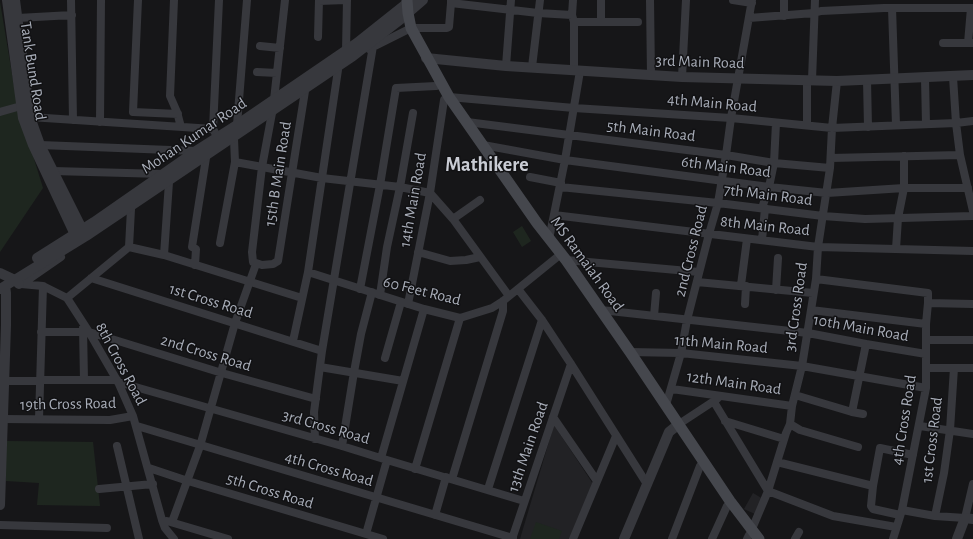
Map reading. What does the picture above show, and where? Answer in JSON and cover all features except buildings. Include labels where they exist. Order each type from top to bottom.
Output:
[{"type":"main road","name":"MS Ramaiah Road","points":[[405,6],[408,29],[436,86],[467,122],[549,239],[625,355],[730,501],[752,536]]},
{"type":"main road","name":"MS Ramaiah Road","points":[[408,29],[426,58],[447,99],[630,352],[666,405],[676,426],[700,466],[727,506],[752,536]]},
{"type":"street","name":"Tank Bund Road","points":[[7,0],[23,118],[33,145],[81,237]]},
{"type":"street","points":[[15,0],[30,117],[40,145],[76,217],[81,237]]},
{"type":"street","points":[[71,0],[73,120]]},
{"type":"street","points":[[100,122],[101,0]]},
{"type":"street","points":[[138,0],[132,112],[178,114]]},
{"type":"street","points":[[174,0],[170,96],[178,114],[181,127]]},
{"type":"street","points":[[195,265],[196,249],[192,247],[206,158],[219,139],[219,0]]},
{"type":"street","points":[[220,243],[235,162],[233,132],[247,0]]},
{"type":"street","points":[[274,100],[285,0]]},
{"type":"street","points":[[318,37],[319,0],[346,0],[346,51]]},
{"type":"street","points":[[233,132],[353,56],[405,6],[423,0]]},
{"type":"street","points":[[506,66],[511,0]]},
{"type":"street","points":[[532,67],[540,0]]},
{"type":"street","points":[[549,239],[574,108],[577,71],[573,0]]},
{"type":"street","points":[[601,0],[601,22]]},
{"type":"street","points":[[650,0],[651,75]]},
{"type":"street","points":[[682,77],[686,0]]},
{"type":"street","points":[[733,0],[752,2]]},
{"type":"street","points":[[784,0],[784,16]]},
{"type":"street","points":[[806,125],[815,0]]},
{"type":"street","points":[[233,132],[272,113],[373,46],[408,29],[447,28],[451,2],[601,22],[638,22]]},
{"type":"street","name":"2nd Cross Road","points":[[666,405],[672,389],[681,353],[687,320],[708,234],[718,203],[731,118],[752,2]]},
{"type":"street","points":[[749,18],[784,16],[887,5],[925,4],[972,8],[971,43],[943,43]]},
{"type":"street","points":[[887,5],[895,79],[896,125]]},
{"type":"street","name":"Mohan Kumar Road","points":[[8,282],[81,237],[94,222],[166,178],[196,151],[233,132],[274,100],[346,51],[405,6]]},
{"type":"street","points":[[18,18],[72,15]]},
{"type":"street","points":[[260,46],[280,48]]},
{"type":"street","points":[[315,439],[314,412],[322,351],[335,281],[373,46]]},
{"type":"street","name":"3rd Main Road","points":[[426,58],[506,66],[682,77],[837,81],[973,76]]},
{"type":"street","points":[[293,342],[308,272],[338,70]]},
{"type":"street","points":[[257,72],[277,73]]},
{"type":"street","points":[[953,77],[960,155],[973,211]]},
{"type":"street","points":[[925,78],[926,124]]},
{"type":"street","points":[[866,80],[868,127]]},
{"type":"street","name":"3rd Cross Road","points":[[752,536],[790,424],[792,406],[802,366],[816,279],[818,247],[827,193],[837,81]]},
{"type":"street","points":[[360,289],[380,185],[396,88],[436,86]]},
{"type":"street","name":"15th B Main Road","points":[[256,264],[269,264],[278,261],[305,91]]},
{"type":"street","name":"4th Main Road","points":[[447,99],[731,118],[832,128],[973,121]]},
{"type":"street","name":"14th Main Road","points":[[385,358],[404,303],[418,252],[447,99]]},
{"type":"street","points":[[0,112],[21,106]]},
{"type":"street","points":[[172,522],[200,446],[235,324],[256,264],[253,262],[252,252],[262,167],[272,113]]},
{"type":"street","points":[[380,295],[387,247],[400,187],[413,113]]},
{"type":"street","points":[[30,117],[181,127],[219,139]]},
{"type":"street","name":"5th Main Road","points":[[467,122],[726,155],[774,163],[830,168]]},
{"type":"street","points":[[762,240],[764,208],[774,163],[776,123]]},
{"type":"street","points":[[81,237],[219,139]]},
{"type":"street","points":[[40,145],[196,151]]},
{"type":"street","name":"6th Main Road","points":[[483,146],[565,160],[769,187],[827,193],[904,188],[968,188]]},
{"type":"street","points":[[831,158],[960,155]]},
{"type":"street","points":[[896,249],[898,218],[904,188],[904,156]]},
{"type":"street","points":[[0,505],[3,375],[2,348],[8,282],[81,237],[131,209],[166,178],[206,158]]},
{"type":"street","points":[[235,162],[322,178],[400,187],[430,193],[453,219],[480,257],[506,298],[449,478],[435,515]]},
{"type":"street","points":[[53,171],[166,178]]},
{"type":"street","name":"7th Main Road","points":[[530,176],[560,185],[823,216],[865,219],[973,216]]},
{"type":"street","points":[[164,255],[166,178]]},
{"type":"street","points":[[453,219],[480,200]]},
{"type":"street","points":[[67,298],[129,247],[131,209]]},
{"type":"street","name":"8th Main Road","points":[[554,215],[818,247],[973,251]]},
{"type":"street","points":[[76,217],[94,222]]},
{"type":"street","points":[[745,304],[744,286],[747,239]]},
{"type":"street","points":[[129,247],[164,255],[302,298]]},
{"type":"street","points":[[418,252],[450,261],[480,257]]},
{"type":"street","points":[[561,258],[699,272]]},
{"type":"street","name":"60 Feet Road","points":[[308,272],[404,303],[460,318],[492,308],[561,258]]},
{"type":"street","points":[[776,290],[778,258]]},
{"type":"street","name":"1st Cross Road","points":[[91,278],[322,351]]},
{"type":"street","points":[[816,279],[928,294],[928,303],[973,304]]},
{"type":"street","name":"8th Cross Road","points":[[8,282],[43,286],[67,298],[83,321],[86,332],[118,381],[133,416],[164,524],[174,539]]},
{"type":"street","points":[[697,282],[813,293]]},
{"type":"street","points":[[39,419],[43,286]]},
{"type":"street","points":[[518,289],[542,320],[647,484]]},
{"type":"street","points":[[342,446],[361,334],[372,292]]},
{"type":"street","points":[[654,316],[656,293]]},
{"type":"street","name":"4th Cross Road","points":[[893,539],[901,513],[914,455],[926,388],[926,324],[928,303]]},
{"type":"street","points":[[366,534],[376,498],[403,381],[424,309]]},
{"type":"street","name":"10th Main Road","points":[[600,310],[808,333],[926,354]]},
{"type":"street","points":[[811,310],[926,324]]},
{"type":"street","points":[[415,469],[460,318]]},
{"type":"street","points":[[488,490],[542,320]]},
{"type":"street","name":"2nd Cross Road","points":[[41,332],[86,332],[222,373],[316,399]]},
{"type":"street","points":[[84,380],[86,332]]},
{"type":"street","points":[[927,340],[973,340]]},
{"type":"street","points":[[852,412],[866,344]]},
{"type":"street","name":"11th Main Road","points":[[630,352],[681,353],[802,366],[926,388]]},
{"type":"street","name":"13th Main Road","points":[[512,538],[571,364]]},
{"type":"street","points":[[320,367],[403,381]]},
{"type":"street","points":[[926,368],[973,368]]},
{"type":"street","name":"1st Cross Road","points":[[934,516],[942,484],[950,430],[954,368]]},
{"type":"street","name":"3rd Cross Road","points":[[3,375],[40,380],[118,381],[524,501]]},
{"type":"street","name":"12th Main Road","points":[[672,389],[792,406]]},
{"type":"street","points":[[624,539],[669,432],[722,396]]},
{"type":"street","points":[[795,396],[863,414]]},
{"type":"street","points":[[714,402],[768,491],[833,516],[896,527]]},
{"type":"street","name":"19th Cross Road","points":[[2,422],[39,419],[110,420],[133,416]]},
{"type":"street","points":[[553,417],[597,481]]},
{"type":"street","points":[[725,420],[784,439]]},
{"type":"street","points":[[790,424],[800,430],[858,446]]},
{"type":"street","name":"4th Cross Road","points":[[137,426],[512,538]]},
{"type":"street","points":[[920,426],[973,434]]},
{"type":"street","points":[[574,539],[616,436]]},
{"type":"street","points":[[117,446],[139,539]]},
{"type":"street","points":[[914,455],[880,448],[872,486],[871,506],[873,509],[901,513],[969,518]]},
{"type":"street","points":[[777,462],[872,486]]},
{"type":"street","points":[[672,539],[700,466]]},
{"type":"street","name":"5th Cross Road","points":[[149,468],[383,539]]},
{"type":"street","points":[[99,489],[153,484]]},
{"type":"street","points":[[958,539],[969,518],[973,484]]},
{"type":"street","points":[[712,539],[727,506]]},
{"type":"street","points":[[164,539],[164,524],[172,522],[228,539]]},
{"type":"street","points":[[0,525],[107,528]]},
{"type":"shaded area","points":[[0,2],[17,104],[43,188],[0,252]]},
{"type":"shaded area","points":[[522,226],[531,241],[522,247],[513,232]]},
{"type":"shaded area","points":[[554,425],[593,484],[570,539],[520,539]]},
{"type":"shaded area","points":[[6,441],[93,442],[100,506],[37,505],[39,483],[6,481]]},
{"type":"shaded area","points":[[753,493],[763,499],[755,514],[744,509]]},
{"type":"shaded area","points":[[536,522],[562,531],[559,539],[530,539]]},
{"type":"district","name":"Mathikere","points":[[487,165]]}]
